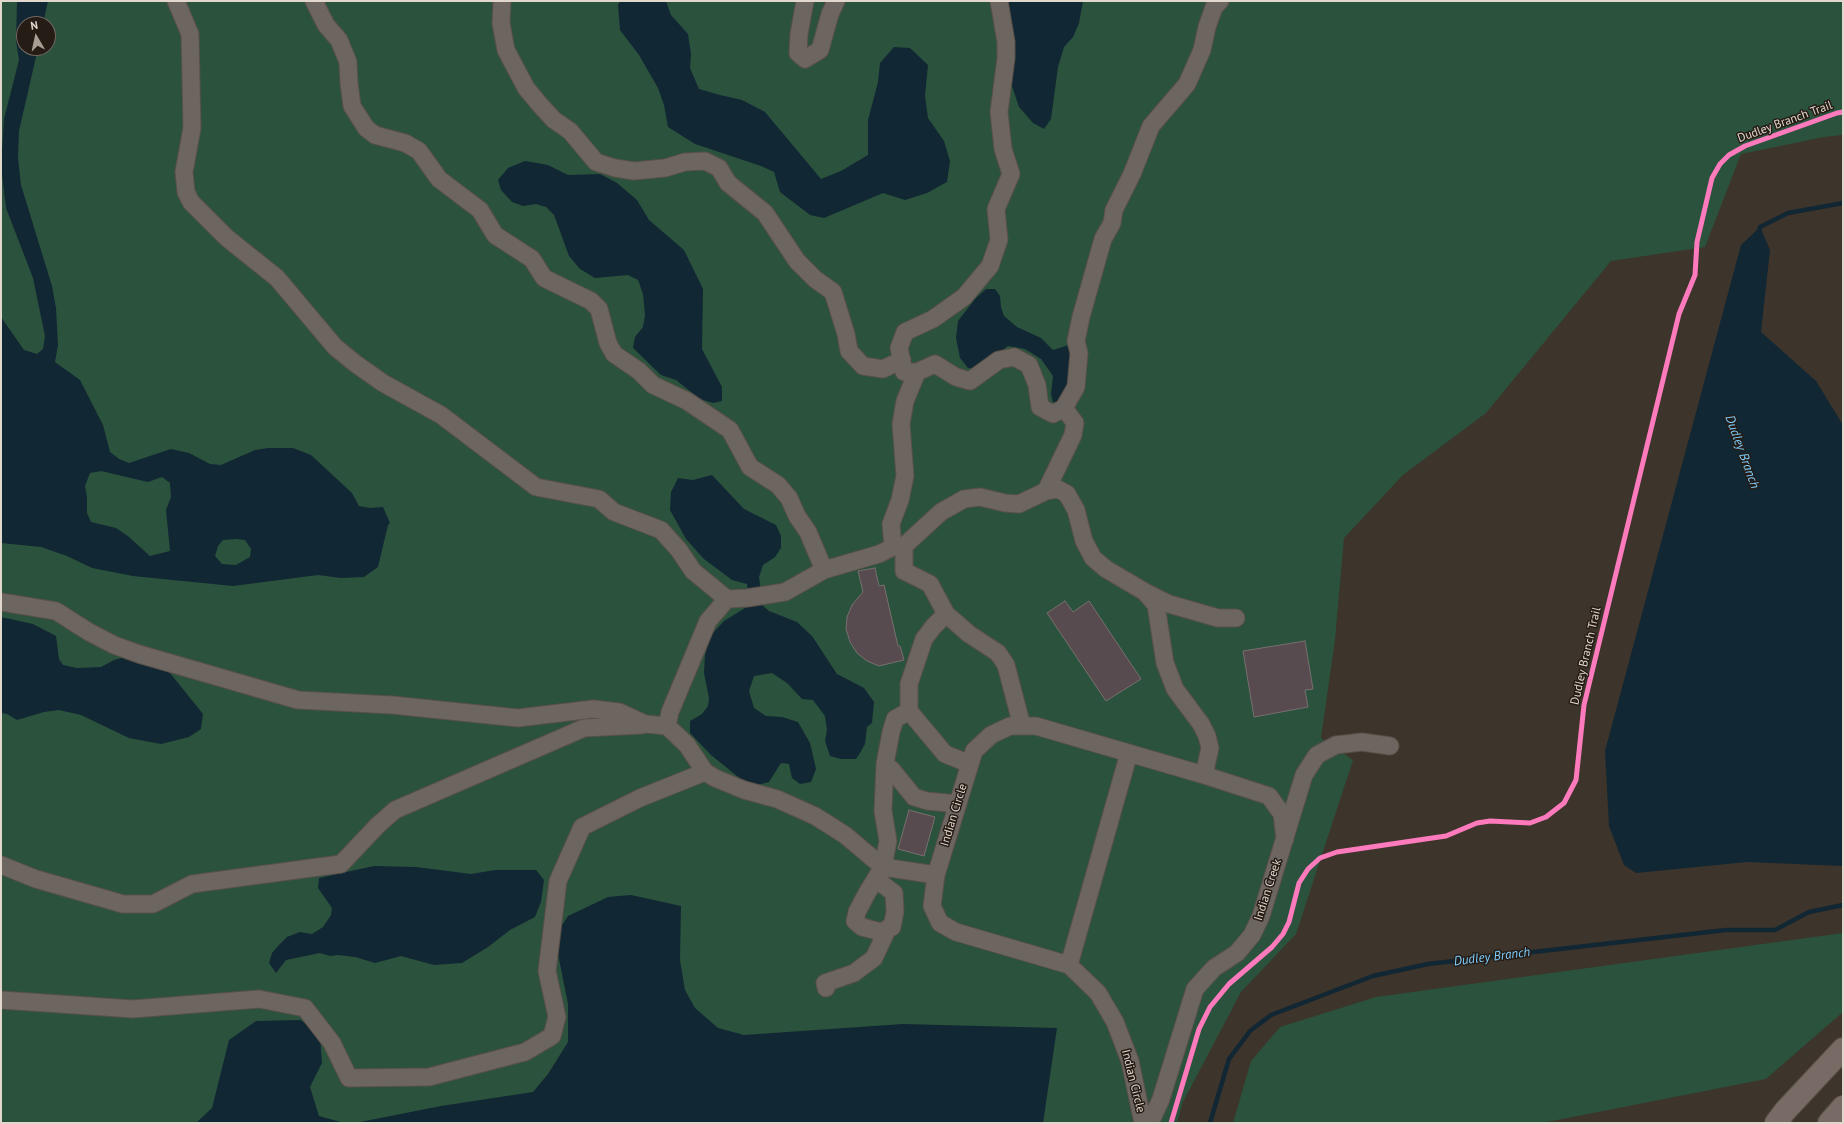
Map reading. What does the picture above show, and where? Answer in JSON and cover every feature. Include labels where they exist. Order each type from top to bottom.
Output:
[{"type":"main road","points":[[1776,1123],[1785,1111],[1843,1049]]},
{"type":"main road","points":[[1829,1123],[1843,1108]]},
{"type":"lane","points":[[176,1],[190,34],[192,128],[184,172],[186,192],[191,202],[226,238],[277,278],[335,347],[356,364],[383,383],[441,415],[536,487],[599,499],[614,512],[661,530],[679,550],[693,571],[727,599],[764,596],[785,592],[824,570],[898,547],[942,512],[964,500],[980,497],[1005,503],[1019,504],[1046,491],[1058,489],[1067,494],[1076,510],[1084,541],[1093,558],[1106,569],[1169,604],[1218,618],[1236,618]]},
{"type":"lane","points":[[314,1],[326,25],[339,40],[348,62],[348,83],[352,106],[366,128],[375,135],[405,143],[419,151],[439,179],[480,210],[495,234],[532,259],[544,278],[591,301],[599,309],[608,343],[614,354],[639,371],[653,385],[687,401],[730,430],[750,467],[778,484],[789,498],[797,516],[808,532],[824,570]]},
{"type":"lane","points":[[502,1],[500,23],[506,50],[526,88],[554,120],[570,131],[596,162],[615,168],[634,171],[665,168],[686,162],[705,161],[719,168],[728,183],[765,213],[797,261],[815,279],[833,292],[846,334],[849,351],[863,366],[883,369],[902,360]]},
{"type":"lane","points":[[805,1],[798,53],[805,60],[820,50],[830,14],[836,1]]},
{"type":"lane","points":[[999,1],[1006,42],[1006,58],[999,112],[1003,149],[1011,174],[996,209],[999,240],[990,266],[964,297],[933,319],[905,332],[899,348],[904,372],[917,372],[934,364],[956,377],[970,381],[999,360],[1014,357],[1029,365],[1037,385],[1040,407],[1053,414],[1064,408],[1076,387],[1079,352],[1076,341],[1081,316],[1103,239],[1112,223],[1114,210],[1151,126],[1187,84],[1202,50],[1207,27],[1214,7],[1220,1]]},
{"type":"lane","points":[[917,372],[905,401],[901,424],[906,476],[900,500],[891,524],[904,571],[930,584],[946,614],[969,634],[998,653],[1006,665],[1022,726]]},
{"type":"lane","points":[[1046,491],[1073,435],[1075,423],[1064,408]]},
{"type":"lane","points":[[1145,592],[1156,605],[1165,663],[1175,689],[1201,724],[1207,736],[1210,748],[1204,775]]},
{"type":"lane","points":[[667,726],[670,712],[708,621],[727,599]]},
{"type":"lane","points":[[1,602],[56,611],[89,632],[133,652],[298,700],[392,705],[518,718],[593,709],[619,712],[644,724]]},
{"type":"lane","points":[[946,614],[924,639],[909,684],[909,710],[945,754],[970,764]]},
{"type":"lane","points":[[1,865],[36,879],[123,904],[153,904],[192,884],[341,864],[378,824],[395,810],[584,728],[644,724],[667,726],[687,745],[705,772],[715,778],[744,790],[777,799],[814,816],[845,835],[881,871],[882,884],[894,893],[896,912],[892,927],[881,932],[862,927],[855,921],[857,912],[881,871],[888,841],[883,811],[885,764],[895,719],[909,710]]},
{"type":"lane","name":"Indian Circle","points":[[1143,1123],[1130,1061],[1115,1022],[1098,993],[1069,965],[956,932],[940,923],[932,906],[936,875],[974,751],[991,735],[1010,726],[1036,726],[1204,775],[1269,796],[1282,814],[1285,839]]},
{"type":"lane","name":"Indian Creek","points":[[1150,1123],[1161,1099],[1195,989],[1214,968],[1236,953],[1252,935],[1261,916],[1304,775],[1317,756],[1336,745],[1362,742],[1390,746]]},
{"type":"lane","points":[[1069,965],[1129,753]]},
{"type":"lane","points":[[885,764],[892,770],[914,797],[928,801],[958,804]]},
{"type":"lane","points":[[1,1000],[133,1009],[259,998],[305,1008],[332,1043],[349,1078],[429,1077],[525,1052],[552,1036],[557,1017],[547,971],[558,881],[582,827],[640,798],[705,772]]},
{"type":"lane","points":[[881,871],[936,875]]},
{"type":"lane","points":[[826,988],[825,983],[854,973],[874,958],[888,928]]},
{"type":"green space","points":[[1,1],[1843,1],[1843,135],[1824,137],[1741,154],[1705,247],[1611,261],[1486,413],[1403,475],[1344,538],[1335,640],[1321,738],[1353,760],[1296,934],[1241,992],[1183,1102],[1177,1123],[1,1123]]},
{"type":"green space","points":[[1843,933],[1843,1012],[1766,1079],[1542,1123],[1233,1123],[1251,1061],[1280,1027],[1376,997]]},
{"type":"water","points":[[17,1],[48,1],[45,16],[17,16]]},
{"type":"water","points":[[620,1],[666,1],[671,15],[688,34],[691,54],[690,68],[699,89],[742,100],[765,112],[821,179],[841,171],[868,155],[868,120],[878,82],[880,63],[894,47],[910,48],[928,65],[925,96],[928,118],[944,141],[950,161],[947,182],[927,193],[905,200],[883,193],[824,218],[810,215],[780,192],[774,172],[761,166],[695,144],[668,127],[664,105],[658,88],[639,55],[620,30],[618,5]]},
{"type":"water","points":[[1004,1],[1083,1],[1079,23],[1073,37],[1064,47],[1058,67],[1051,119],[1044,129],[1033,123],[1019,107],[1012,86],[1013,50]]},
{"type":"water","points":[[18,56],[36,56],[19,131],[18,158],[21,185],[52,286],[56,308],[58,345],[55,362],[80,380],[103,425],[110,452],[119,459],[129,463],[171,449],[189,453],[210,464],[221,465],[255,450],[268,448],[293,448],[311,455],[352,493],[359,506],[370,508],[383,507],[390,523],[388,525],[378,567],[364,577],[341,578],[318,575],[233,586],[133,576],[92,568],[67,556],[41,547],[1,543],[1,317],[24,350],[37,354],[43,349],[45,336],[33,278],[6,208],[1,167],[4,119],[19,60]],"holes":[[[101,471],[148,482],[162,477],[170,483],[171,497],[166,510],[170,551],[150,556],[129,537],[116,528],[91,522],[87,513],[85,486],[90,473]],[[223,540],[245,540],[251,549],[250,557],[236,565],[222,564],[215,556],[218,546]]]},
{"type":"water","points":[[525,161],[548,165],[568,175],[600,174],[617,183],[637,200],[649,220],[684,250],[703,289],[702,349],[722,387],[722,401],[713,403],[700,399],[676,380],[661,375],[633,348],[635,337],[643,327],[645,315],[643,294],[638,280],[628,275],[595,278],[580,269],[569,256],[554,215],[546,207],[536,204],[523,206],[512,202],[501,190],[498,180],[508,168]]},
{"type":"water","points":[[1760,227],[1770,250],[1761,332],[1816,381],[1843,425],[1843,866],[1747,862],[1636,873],[1624,865],[1609,826],[1605,751],[1741,245]]},
{"type":"water","points":[[986,289],[995,289],[1000,296],[1004,316],[1017,327],[1041,338],[1053,350],[1072,344],[1083,372],[1059,403],[1053,402],[1051,394],[1053,376],[1041,359],[1025,349],[1008,346],[978,369],[968,368],[960,358],[956,338],[958,321],[975,299]]},
{"type":"water","points":[[712,475],[744,509],[776,525],[781,536],[781,548],[775,557],[763,565],[759,577],[763,606],[769,611],[797,622],[812,636],[837,674],[864,688],[874,702],[872,723],[867,727],[865,744],[860,753],[856,759],[841,759],[830,756],[825,741],[827,730],[825,716],[813,700],[802,699],[787,683],[772,673],[754,676],[749,691],[754,708],[766,716],[782,717],[798,722],[810,743],[816,769],[811,782],[800,784],[792,778],[789,764],[781,763],[769,782],[757,785],[742,780],[711,755],[690,733],[690,721],[702,714],[708,706],[709,698],[704,673],[705,655],[711,635],[724,621],[750,605],[747,584],[732,580],[704,559],[686,539],[670,510],[671,492],[678,478],[693,480]]},
{"type":"water","points":[[1,617],[33,624],[56,636],[59,659],[63,665],[77,668],[101,667],[114,660],[129,656],[166,668],[203,714],[201,729],[189,737],[161,744],[129,738],[81,715],[59,710],[44,712],[17,720],[7,714],[1,713]]},
{"type":"water","points":[[374,866],[416,867],[471,874],[495,870],[536,870],[544,880],[541,902],[535,917],[510,930],[488,947],[462,963],[434,965],[401,956],[375,963],[355,957],[338,955],[330,956],[320,953],[286,960],[276,973],[269,963],[272,953],[279,945],[287,937],[300,932],[312,934],[323,927],[331,915],[332,908],[318,888],[319,878]]},
{"type":"water","points":[[631,895],[681,906],[680,960],[685,990],[695,1008],[718,1028],[744,1035],[903,1024],[1057,1028],[1043,1123],[355,1123],[441,1106],[533,1092],[548,1074],[568,1042],[568,1004],[558,954],[558,931],[568,916],[608,897]]},
{"type":"water","points":[[301,1020],[320,1037],[322,1063],[310,1087],[319,1116],[344,1123],[196,1123],[212,1108],[229,1040],[256,1021]]},
{"type":"building","points":[[875,568],[879,586],[884,585],[898,646],[900,646],[904,660],[879,666],[867,661],[857,653],[850,642],[846,629],[847,617],[852,605],[863,592],[858,571]]},
{"type":"building","points":[[1065,601],[1073,612],[1089,601],[1141,679],[1106,701],[1047,613]]},
{"type":"building","points":[[1305,641],[1313,689],[1305,690],[1308,707],[1254,717],[1243,651]]},
{"type":"building","points":[[909,810],[935,817],[924,856],[898,849]]},
{"type":"waterway","name":"Dudley Branch","points":[[1759,232],[1760,227],[1788,213],[1843,203]]},
{"type":"waterway","name":"Dudley Branch","points":[[1210,1123],[1229,1059],[1250,1031],[1271,1015],[1373,976],[1428,964],[1726,930],[1775,930],[1809,912],[1843,905]]},
{"type":"cycle path","name":"Dudley Branch Trail","points":[[1171,1123],[1199,1029],[1210,1007],[1229,984],[1272,947],[1283,934],[1289,922],[1299,883],[1308,869],[1320,858],[1337,852],[1446,836],[1477,823],[1490,821],[1530,823],[1546,817],[1564,803],[1576,780],[1584,705],[1679,314],[1695,275],[1697,242],[1712,178],[1720,164],[1729,155],[1745,146],[1843,112]]}]
